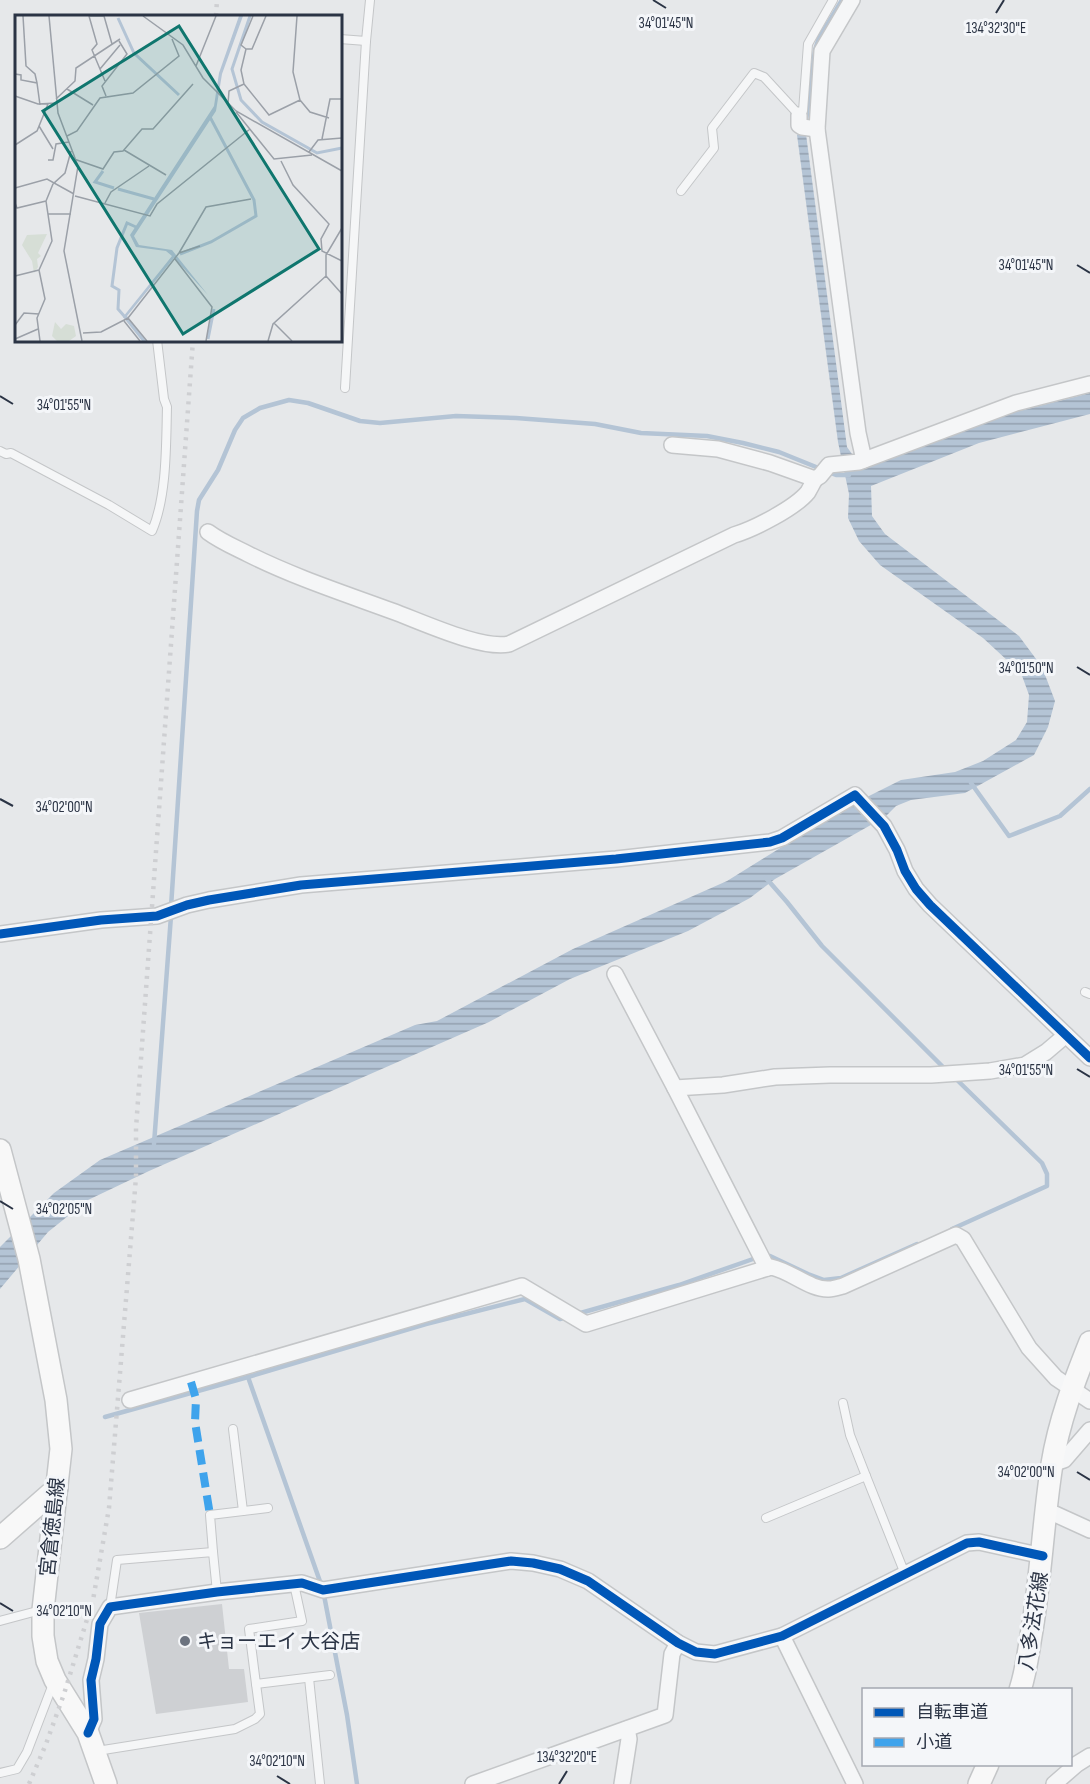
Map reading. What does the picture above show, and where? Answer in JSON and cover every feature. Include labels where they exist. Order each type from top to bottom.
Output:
[{"type":"main road","name":"宮倉徳島線","points":[[1,1154],[29,1259],[56,1400],[61,1449],[43,1610],[44,1644],[47,1661],[55,1680],[91,1742],[106,1784]]},
{"type":"main road","name":"八多法花線","points":[[1020,1688],[1032,1632],[1043,1556],[1052,1464],[1060,1422],[1090,1342]]},
{"type":"main road","points":[[0,1538],[57,1488]]},
{"type":"street","points":[[852,0],[822,51],[808,125],[858,434],[856,461]]},
{"type":"street","points":[[672,446],[717,449],[821,473],[1016,403],[1090,384]]},
{"type":"street","points":[[208,532],[276,568],[313,583],[441,630],[481,642],[502,645],[509,644],[734,535],[750,530],[793,505],[807,493],[821,473]]},
{"type":"street","points":[[0,934],[100,920],[135,918],[171,912],[187,905],[209,900],[301,885],[616,859],[770,842],[782,838],[855,795],[880,822],[897,850],[905,871],[916,889],[930,905],[1090,1058]]},
{"type":"street","points":[[615,974],[764,1262],[817,1287],[830,1289],[843,1286],[956,1235],[963,1239],[1029,1348],[1056,1378],[1090,1401]]},
{"type":"street","points":[[675,1088],[723,1085],[775,1077],[931,1075],[990,1071],[1025,1065],[1066,1035]]},
{"type":"street","points":[[130,1400],[522,1286],[586,1324],[764,1262]]},
{"type":"street","points":[[1052,1464],[1064,1460],[1090,1430]]},
{"type":"street","points":[[1047,1512],[1090,1530]]},
{"type":"street","points":[[91,1742],[94,1719],[91,1680],[100,1624],[110,1607],[302,1583],[323,1590],[511,1561],[560,1569],[588,1581],[678,1643],[696,1653],[714,1654],[782,1636],[967,1542],[980,1542],[1043,1556]]},
{"type":"street","points":[[782,1636],[855,1784]]},
{"type":"street","points":[[473,1784],[665,1715],[672,1654],[678,1643]]},
{"type":"street","points":[[622,1784],[629,1739],[627,1729]]},
{"type":"street","points":[[1054,1784],[1090,1756]]},
{"type":"lane","points":[[345,388],[370,0]]},
{"type":"lane","points":[[808,125],[803,111],[808,44],[833,0]]},
{"type":"lane","points":[[342,39],[366,41]]},
{"type":"lane","points":[[681,191],[714,148],[712,128],[754,73],[764,77],[808,125]]},
{"type":"lane","points":[[0,451],[6,454],[11,453],[80,489],[152,531],[158,518],[163,478],[167,407],[157,342]]},
{"type":"lane","points":[[843,1403],[850,1435],[905,1574]]},
{"type":"lane","points":[[233,1429],[243,1511]]},
{"type":"lane","points":[[765,1518],[866,1476]]},
{"type":"lane","points":[[217,1592],[210,1515],[268,1508]]},
{"type":"lane","points":[[110,1607],[117,1560],[213,1552]]},
{"type":"lane","points":[[91,1742],[235,1729],[255,1719],[260,1714],[249,1629],[302,1621],[294,1584]]},
{"type":"lane","points":[[0,1621],[43,1610]]},
{"type":"lane","points":[[256,1684],[330,1675]]},
{"type":"lane","points":[[309,1678],[320,1784]]},
{"type":"lane","points":[[0,1773],[17,1769],[27,1752],[55,1680]]},
{"type":"water","points":[[806,134],[847,447],[862,468],[999,416],[1090,393],[1090,414],[979,443],[871,486],[872,516],[885,534],[1019,636],[1042,667],[1055,701],[1048,727],[1034,755],[965,793],[911,800],[896,806],[885,817],[775,879],[750,898],[688,931],[570,979],[489,1022],[88,1200],[48,1232],[0,1289],[0,1247],[54,1193],[100,1160],[415,1025],[437,1021],[573,949],[727,881],[845,808],[901,780],[955,772],[983,761],[1016,740],[1027,722],[1029,695],[1021,673],[983,638],[880,565],[859,541],[848,518],[849,494],[838,442],[797,135]]},
{"type":"building","name":"キョーエイ 大谷店","points":[[222,1604],[229,1669],[244,1669],[248,1702],[156,1714],[139,1613]]},
{"type":"waterway","points":[[806,121],[815,50],[819,38],[842,0]]},
{"type":"waterway","points":[[171,907],[197,511],[199,500],[218,470],[235,430],[243,418],[260,408],[289,400],[308,403],[360,421],[380,423],[456,416],[595,424],[641,433],[707,436],[743,443],[779,452],[821,469]]},
{"type":"waterway","points":[[828,472],[836,475],[849,475]]},
{"type":"waterway","points":[[971,783],[1009,836],[1060,816],[1090,789]]},
{"type":"waterway","points":[[766,878],[822,946],[947,1071]]},
{"type":"waterway","points":[[154,1144],[171,916]]},
{"type":"waterway","points":[[952,1229],[1047,1186],[1047,1174],[1042,1163],[953,1076]]},
{"type":"waterway","points":[[577,1314],[679,1285],[753,1259],[770,1256],[824,1280],[841,1278],[917,1244]]},
{"type":"waterway","points":[[105,1417],[426,1324],[525,1299],[560,1319],[566,1317]]},
{"type":"waterway","points":[[248,1377],[323,1590],[347,1715],[357,1784]]},
{"type":"railway","points":[[216,15],[217,0]]},
{"type":"railway","points":[[29,1784],[64,1694],[93,1600],[109,1508],[136,1177],[136,1128],[193,342]]},
{"type":"marked path","points":[[191,1382],[196,1399],[195,1422],[210,1515]]},
{"type":"cycle path","points":[[0,934],[101,920],[157,916],[209,900],[301,885],[616,859],[770,842],[782,838],[855,795],[884,826],[905,871],[916,889],[930,905],[1090,1058]]},
{"type":"cycle path","points":[[88,1733],[94,1719],[91,1680],[100,1624],[110,1607],[302,1583],[323,1590],[511,1561],[560,1569],[588,1581],[678,1643],[696,1652],[715,1654],[782,1636],[967,1543],[979,1542],[1043,1556]]},
{"type":"place","name":"キョーエイ 大谷店","points":[[185,1641]]}]
